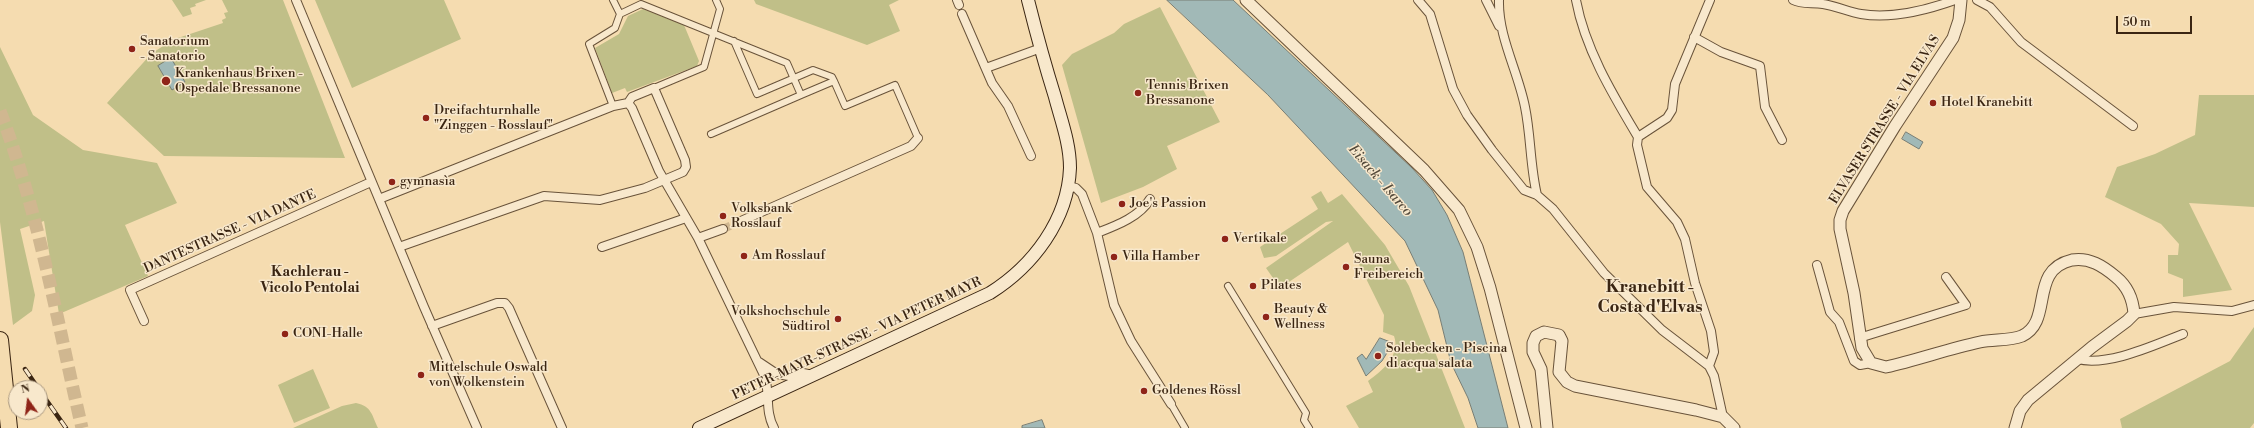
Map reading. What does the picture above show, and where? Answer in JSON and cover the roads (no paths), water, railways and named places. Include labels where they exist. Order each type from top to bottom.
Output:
[{"type":"highway","points":[[0,340],[9,428]]},
{"type":"main road","name":"PETER-MAYR-STRASSE - VIA PETER MAYR","points":[[699,428],[952,312],[1004,284],[1025,266],[1047,238],[1059,216],[1068,186],[1070,167],[1066,137],[1028,0]]},
{"type":"street","points":[[296,0],[371,182],[477,428]]},
{"type":"street","points":[[613,0],[620,14]]},
{"type":"street","points":[[379,199],[613,106],[628,103],[632,97],[704,67],[720,9],[716,0]]},
{"type":"street","points":[[1246,0],[1424,170],[1459,210],[1477,247],[1490,288],[1526,428]]},
{"type":"street","points":[[1418,0],[1430,14],[1448,79],[1467,115],[1492,150],[1524,190],[1537,195],[1553,209],[1604,273],[1662,330],[1709,366],[1714,376],[1723,417],[1734,428]]},
{"type":"street","points":[[1486,0],[1504,34]]},
{"type":"street","points":[[1499,0],[1499,12],[1504,34],[1517,72],[1526,107],[1537,195]]},
{"type":"street","points":[[1576,0],[1589,44],[1613,94],[1638,137],[1637,145],[1647,187],[1677,222],[1685,239],[1695,283],[1711,331],[1714,352],[1709,366]]},
{"type":"street","points":[[1638,137],[1667,118],[1672,110],[1675,84],[1710,0]]},
{"type":"street","points":[[1793,0],[1798,2],[1823,2],[1871,15],[1900,13],[1931,7],[1955,0]]},
{"type":"street","name":"ELVASER STRASSE - VIA ELVAS","points":[[1871,363],[1862,348],[1860,338],[1854,293],[1840,229],[1843,211],[1895,126],[1950,43],[1959,20],[1961,0]]},
{"type":"street","points":[[1977,0],[1990,7],[2021,42],[2133,126]]},
{"type":"street","points":[[613,106],[589,44],[615,28],[620,14],[641,4],[787,63],[801,95]]},
{"type":"street","points":[[962,14],[992,83],[1008,106],[1031,156]]},
{"type":"street","points":[[1694,37],[1721,52],[1760,66],[1765,107],[1782,140]]},
{"type":"street","points":[[734,41],[757,94],[813,70],[832,77],[845,106],[895,85],[918,138],[911,146],[741,221]]},
{"type":"street","points":[[986,68],[1041,48]]},
{"type":"street","points":[[711,134],[834,81]]},
{"type":"street","points":[[399,247],[544,196],[600,200],[645,188],[682,172],[686,167],[654,88]]},
{"type":"street","points":[[628,103],[632,108],[664,179],[698,238],[765,377],[769,395],[767,408],[774,428]]},
{"type":"street","name":"DANTESTRASSE - VIA DANTE","points":[[144,321],[130,290],[371,182]]},
{"type":"street","points":[[1068,186],[1076,188],[1082,194],[1097,233],[1112,298],[1125,329],[1185,428]]},
{"type":"street","points":[[1097,233],[1119,224],[1146,206],[1150,199]]},
{"type":"street","points":[[602,247],[686,218]]},
{"type":"street","points":[[698,238],[723,229]]},
{"type":"street","points":[[1817,265],[1830,312],[1839,322],[1854,361],[1860,365],[1871,363],[1886,367],[1981,342],[2020,336],[2034,326],[2044,287],[2052,270],[2063,262],[2078,259],[2091,261],[2105,268],[2121,281],[2132,301],[2134,314]]},
{"type":"street","points":[[1860,338],[1966,305],[1946,277]]},
{"type":"street","points":[[1228,286],[1306,413],[1304,420],[1309,428]]},
{"type":"street","points":[[432,326],[497,303],[505,303],[509,308],[562,428]]},
{"type":"street","points":[[2015,428],[2020,411],[2028,400],[2077,359],[2127,322],[2134,314],[2174,307],[2232,311],[2254,305]]},
{"type":"street","points":[[1547,428],[1541,369],[1533,352],[1533,343],[1536,336],[1544,332],[1558,335],[1562,342],[1559,372],[1567,382],[1575,386],[1723,417]]},
{"type":"street","points":[[2077,359],[2088,362],[2134,352],[2183,334]]},
{"type":"street","points":[[758,362],[777,374],[789,376],[798,372],[813,375]]},
{"type":"water","name":"Eisack - Isarco","points":[[1167,0],[1233,0],[1412,168],[1432,190],[1447,215],[1463,252],[1508,428],[1478,428],[1468,398],[1451,363],[1438,310],[1405,241],[1268,95]]},
{"type":"water","points":[[171,58],[185,82],[172,90],[158,66]]},
{"type":"water","points":[[1906,132],[1923,142],[1919,149],[1902,139]]},
{"type":"water","name":"Solebecken - Piscina di acqua salata","points":[[1380,338],[1393,343],[1382,361],[1366,376],[1357,358],[1362,354],[1366,359]]},
{"type":"water","points":[[1042,420],[1045,428],[1022,428],[1022,426]]},
{"type":"tunnel","points":[[0,111],[26,189],[46,268],[82,428]]},
{"type":"tunnel","points":[[723,229],[741,221]]},
{"type":"railway","points":[[25,369],[33,380]]},
{"type":"railway","points":[[48,402],[66,428]]},
{"type":"place","name":"Sanatorium - Sanatorio","points":[[132,49]]},
{"type":"place","name":"Krankenhaus Brixen - Ospedale Bressanone","points":[[166,81]]},
{"type":"place","name":"Tennis Brixen Bressanone","points":[[1138,93]]},
{"type":"place","name":"Hotel Kranebitt","points":[[1933,103]]},
{"type":"place","name":"Dreifachturnhalle \"Zinggen - Rosslauf\"","points":[[426,118]]},
{"type":"place","name":"gymnasìa","points":[[392,182]]},
{"type":"place","name":"Joe's Passion","points":[[1122,204]]},
{"type":"place","name":"Volksbank Rosslauf","points":[[723,216]]},
{"type":"place","name":"Vertikale","points":[[1225,239]]},
{"type":"place","name":"Am Rosslauf","points":[[744,256]]},
{"type":"place","name":"Villa Hamber","points":[[1114,257]]},
{"type":"place","name":"Sauna Freibereich","points":[[1346,267]]},
{"type":"place","name":"Pilates","points":[[1253,286]]},
{"type":"place","name":"Beauty & Wellness","points":[[1266,317]]},
{"type":"place","name":"Volkshochschule Südtirol","points":[[838,319]]},
{"type":"place","name":"CONI-Halle","points":[[285,334]]},
{"type":"place","name":"Solebecken - Piscina di acqua salata","points":[[1378,356]]},
{"type":"place","name":"Mittelschule Oswald von Wolkenstein","points":[[421,375]]},
{"type":"place","name":"Goldenes Rössl","points":[[1144,391]]},
{"type":"district","name":"Kachlerau - Vicolo Pentolai","points":[[310,282]]},
{"type":"district","name":"Kranebitt - Costa d'Elvas","points":[[1650,298]]}]
